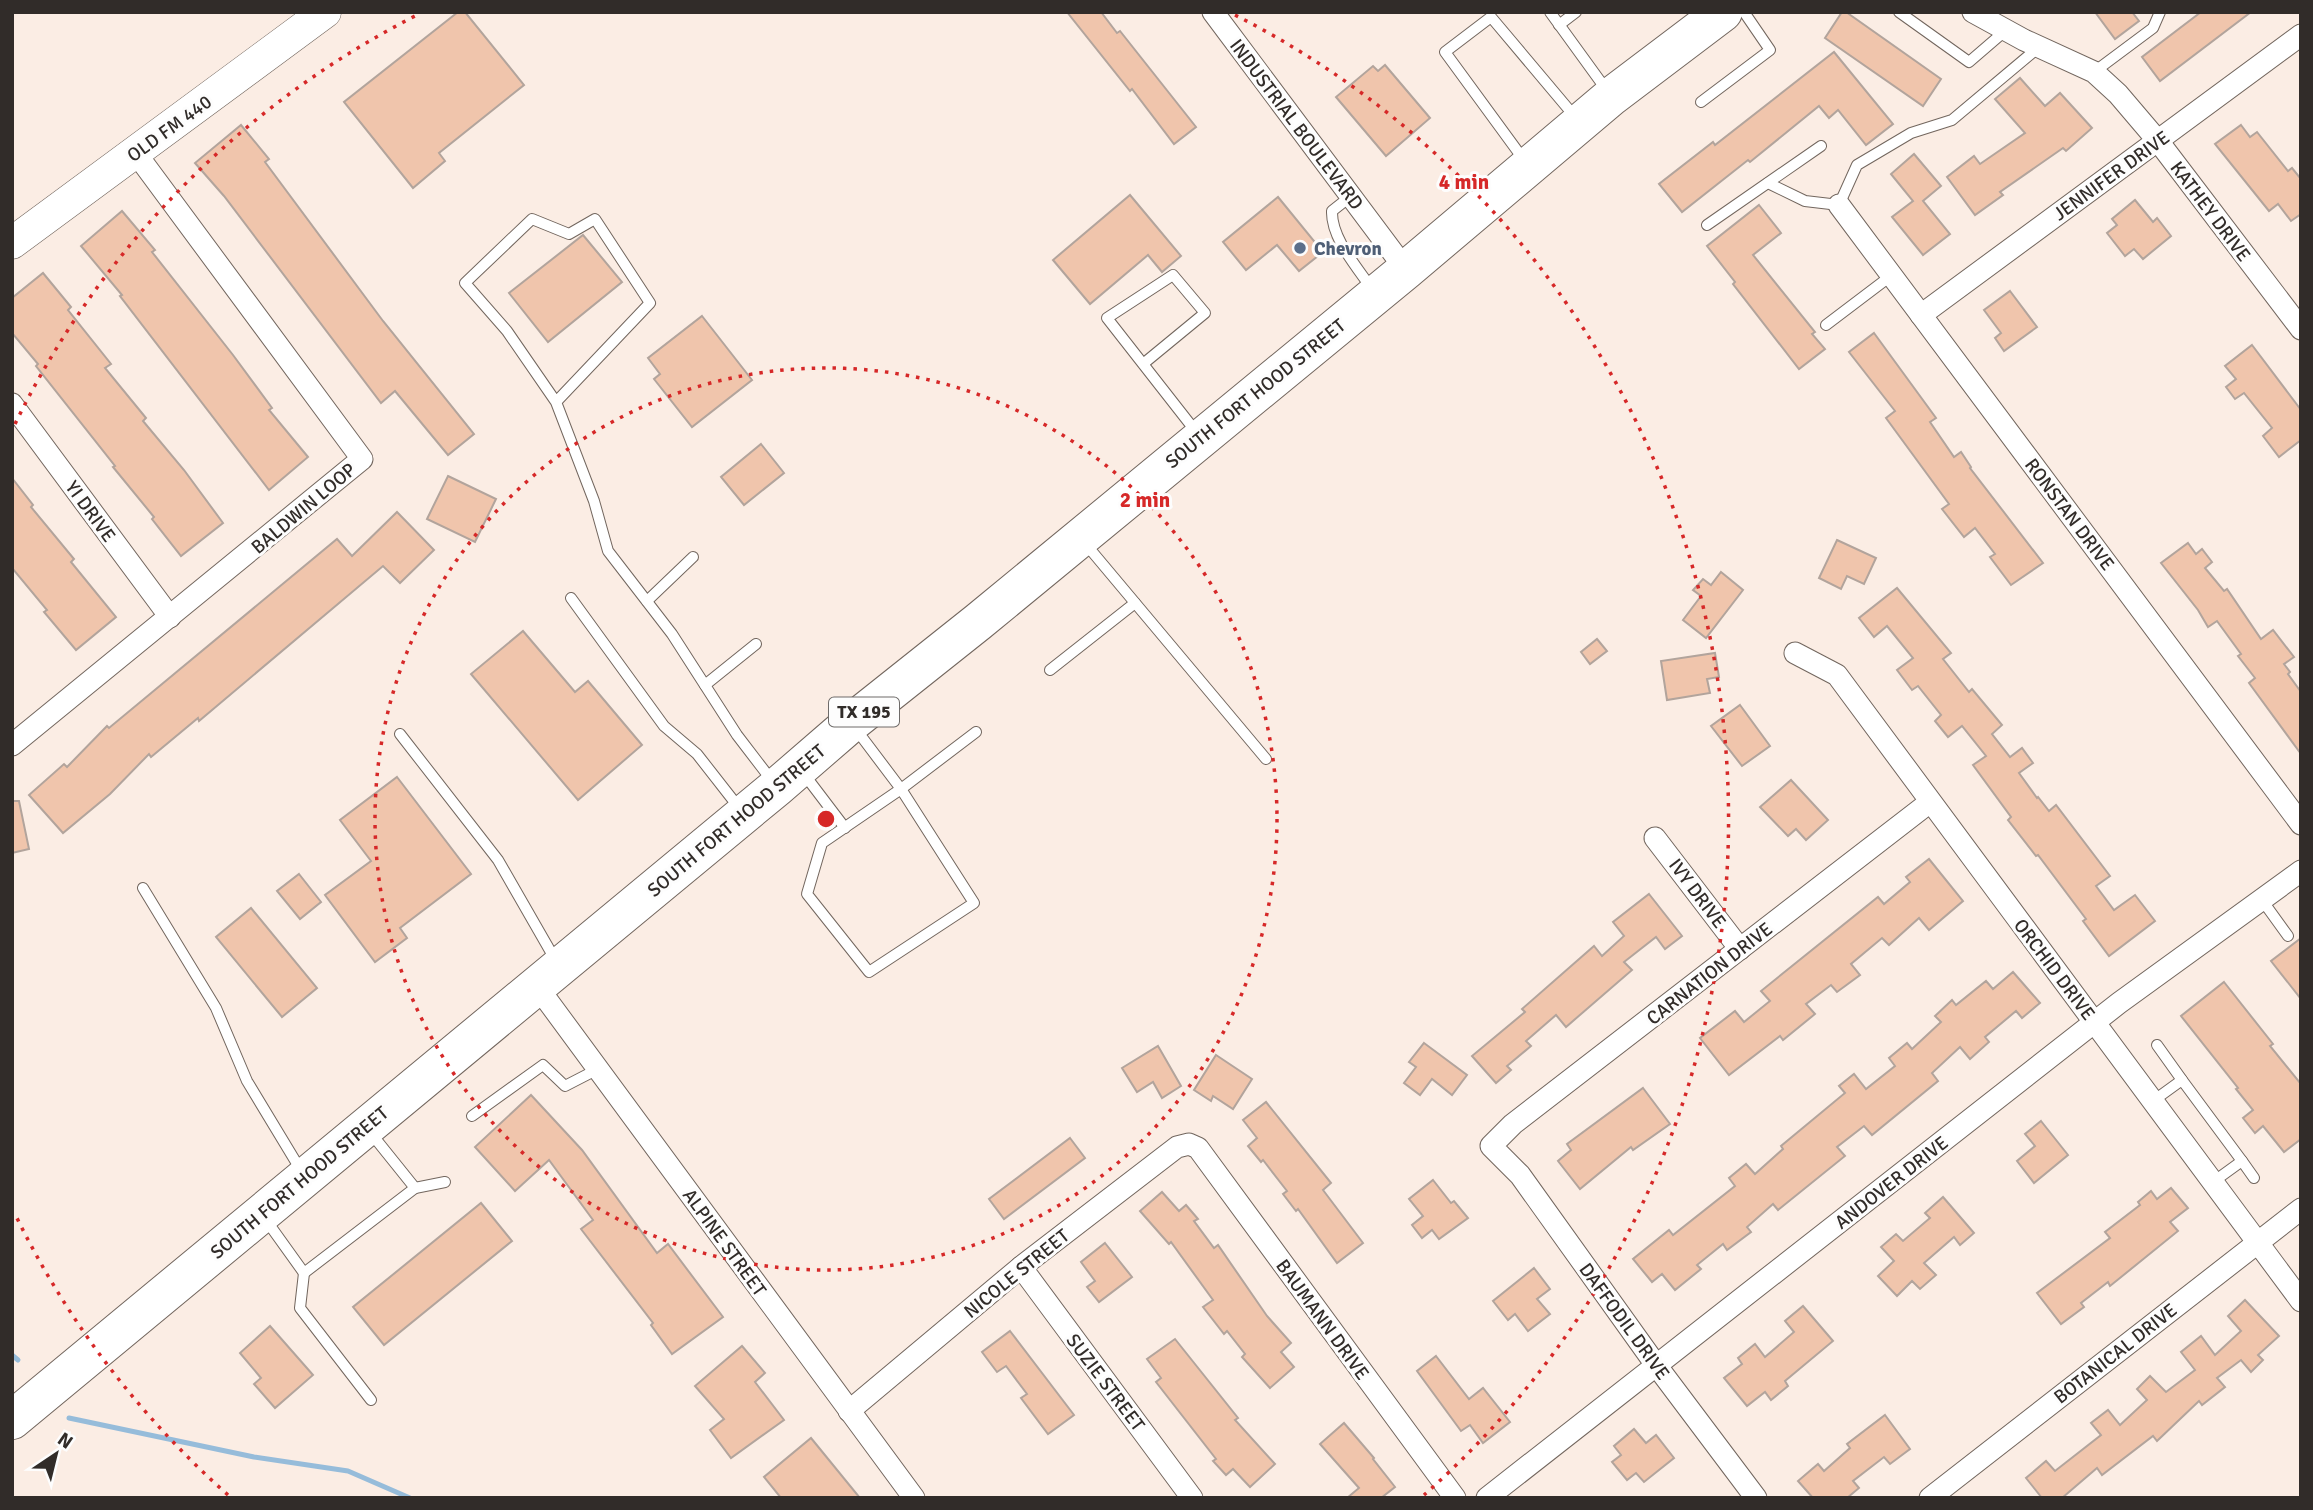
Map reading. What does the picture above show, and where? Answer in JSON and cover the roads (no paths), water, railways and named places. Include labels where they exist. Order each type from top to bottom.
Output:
[{"type":"highway","name":"SOUTH FORT HOOD STREET","points":[[12,1420],[851,723],[1406,270],[1580,122],[1723,12]]},
{"type":"street","name":"OLD FM 440","points":[[12,243],[325,12]]},
{"type":"street","name":"INDUSTRIAL BOULEVARD","points":[[1213,12],[1406,270]]},
{"type":"street","name":"KATHEY DRIVE","points":[[1973,12],[2006,31],[2094,72],[2118,94],[2158,141],[2301,329]]},
{"type":"street","name":"JENNIFER DRIVE","points":[[1921,314],[2301,35]]},
{"type":"street","name":"BALDWIN LOOP","points":[[12,745],[362,458],[135,152]]},
{"type":"street","name":"RONSTAN DRIVE","points":[[1839,205],[2301,824]]},
{"type":"street","name":"YI DRIVE","points":[[12,404],[170,617]]},
{"type":"street","name":"ORCHID DRIVE","points":[[1796,653],[1837,675],[2301,1301]]},
{"type":"street","name":"CARNATION DRIVE","points":[[1491,1146],[1513,1124],[1930,802]]},
{"type":"street","name":"IVY DRIVE","points":[[1655,838],[1740,949]]},
{"type":"street","name":"ANDOVER DRIVE","points":[[1487,1498],[2095,1023],[2301,871]]},
{"type":"street","name":"ALPINE STREET","points":[[548,976],[598,1069],[914,1498]]},
{"type":"street","name":"NICOLE STREET","points":[[849,1411],[1021,1266],[1177,1147],[1189,1144]]},
{"type":"street","name":"BAUMANN DRIVE","points":[[1189,1144],[1198,1148],[1455,1498]]},
{"type":"street","name":"DAFFODIL DRIVE","points":[[1491,1146],[1520,1175],[1756,1498]]},
{"type":"street","name":"BOTANICAL DRIVE","points":[[1930,1498],[2301,1209]]},
{"type":"street","name":"SUZIE STREET","points":[[1021,1266],[1192,1498]]},
{"type":"lane","points":[[1550,12],[1612,96]]},
{"type":"lane","points":[[1559,25],[1576,12]]},
{"type":"lane","points":[[1701,102],[1770,50],[1744,12]]},
{"type":"lane","points":[[1899,12],[1969,62],[2006,31]]},
{"type":"lane","points":[[2094,72],[2153,28],[2160,12]]},
{"type":"lane","points":[[1529,166],[1445,52],[1490,17],[1580,122]]},
{"type":"lane","points":[[1768,183],[1805,201],[1839,205],[1857,165],[1911,133],[1952,120],[2039,47]]},
{"type":"lane","points":[[1707,225],[1821,146]]},
{"type":"lane","points":[[1351,196],[1332,211],[1332,219],[1344,246],[1375,295]]},
{"type":"lane","points":[[556,402],[650,303],[595,219],[569,234],[532,219],[465,283],[507,331],[556,402],[594,502],[608,551],[672,634],[737,735],[845,828]]},
{"type":"lane","points":[[1143,364],[1205,313],[1173,275],[1107,318],[1143,364],[1201,438]]},
{"type":"lane","points":[[1826,325],[1892,275]]},
{"type":"lane","points":[[1080,537],[1266,759]]},
{"type":"lane","points":[[647,601],[693,557]]},
{"type":"lane","points":[[571,598],[664,726],[697,754],[744,814]]},
{"type":"lane","points":[[1050,670],[1135,603]]},
{"type":"lane","points":[[705,685],[756,644]]},
{"type":"lane","points":[[851,723],[901,789],[974,903],[869,972],[807,894],[822,844],[901,789],[976,732]]},
{"type":"lane","points":[[400,734],[498,860],[548,976]]},
{"type":"lane","points":[[143,888],[216,1008],[247,1081],[305,1177]]},
{"type":"lane","points":[[2262,900],[2288,936]]},
{"type":"lane","points":[[2157,1045],[2254,1178]]},
{"type":"lane","points":[[472,1116],[543,1065],[565,1086],[598,1069]]},
{"type":"lane","points":[[2153,1101],[2182,1080]]},
{"type":"lane","points":[[366,1127],[415,1188]]},
{"type":"lane","points":[[2213,1182],[2242,1161]]},
{"type":"lane","points":[[304,1273],[415,1188],[445,1182]]},
{"type":"lane","points":[[261,1213],[304,1273],[300,1308],[371,1400]]},
{"type":"waterway","points":[[12,1355],[18,1360]]},
{"type":"waterway","points":[[69,1418],[254,1457],[348,1471],[410,1498]]},
{"type":"place","name":"Chevron","points":[[1300,248]]}]
